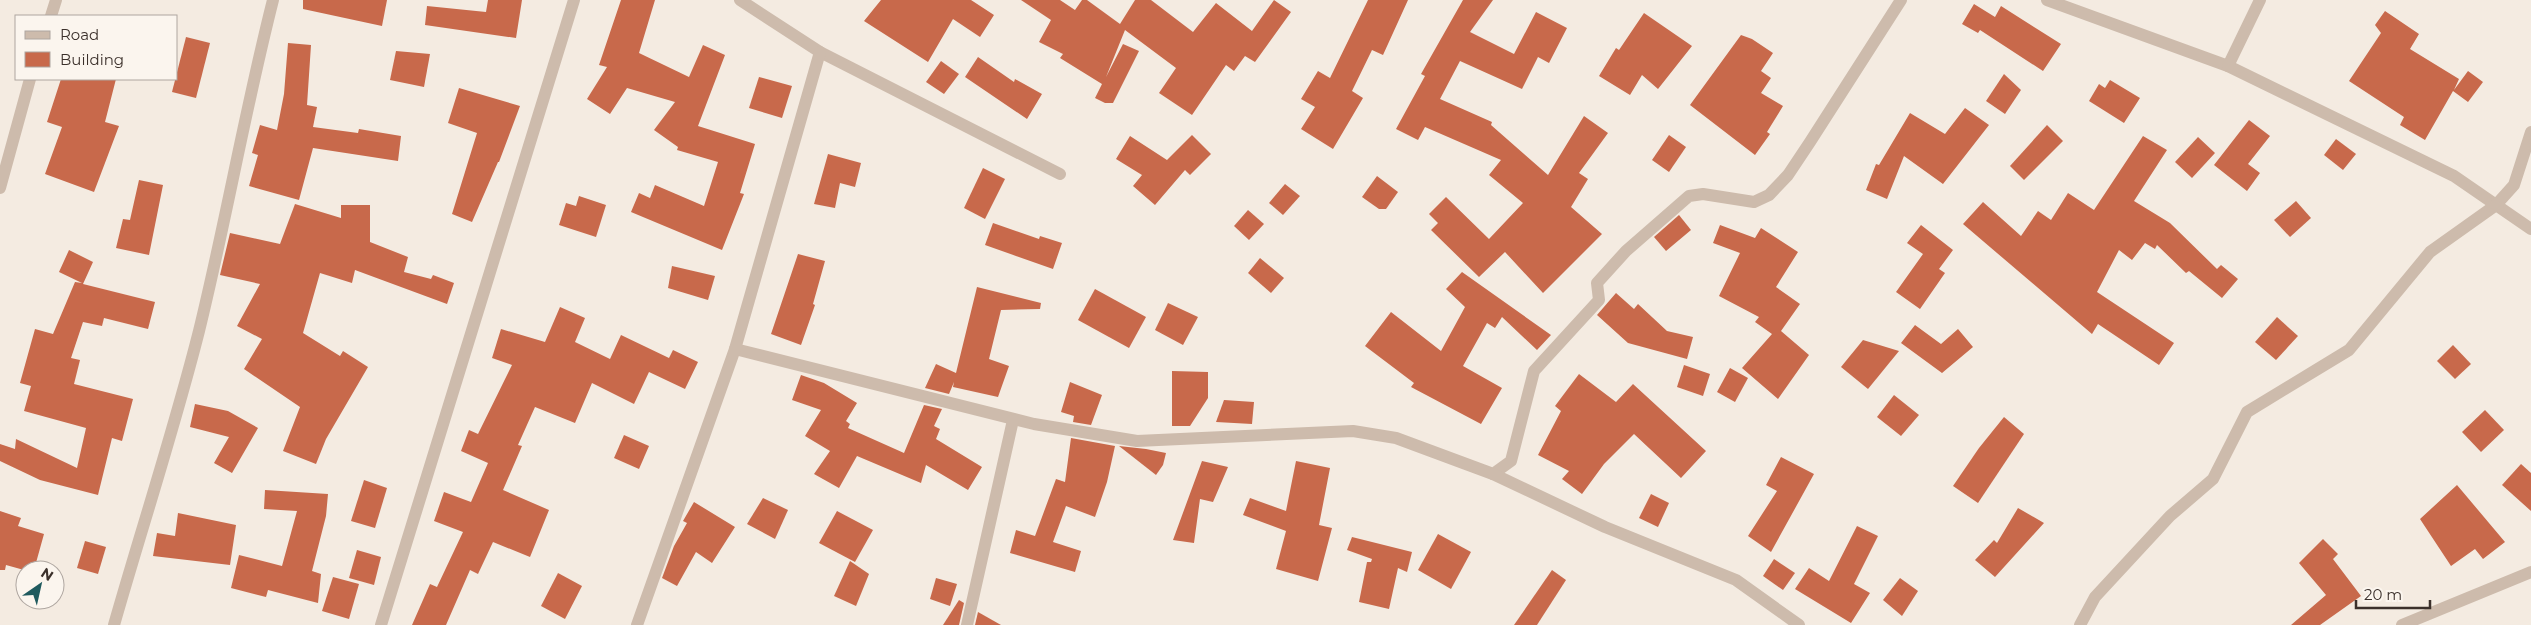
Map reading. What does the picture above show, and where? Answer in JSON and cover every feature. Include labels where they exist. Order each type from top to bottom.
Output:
[{"type":"street","points":[[51,15],[56,0]]},
{"type":"street","points":[[114,625],[198,333],[230,198],[252,81],[273,0]]},
{"type":"street","points":[[382,625],[574,0]]},
{"type":"street","points":[[740,0],[820,52],[1060,174]]},
{"type":"street","points":[[1493,474],[1511,461],[1534,371],[1599,300],[1597,283],[1626,251],[1689,196],[1703,194],[1754,202],[1769,195],[1788,175],[1901,0]]},
{"type":"street","points":[[2047,0],[2228,66],[2454,176],[2531,229]]},
{"type":"street","points":[[2228,66],[2260,0]]},
{"type":"street","points":[[637,625],[735,349],[820,52]]},
{"type":"street","points":[[0,188],[30,80]]},
{"type":"street","points":[[2080,625],[2095,597],[2170,516],[2213,479],[2246,412],[2348,350],[2430,252],[2496,205],[2514,185],[2531,132]]},
{"type":"street","points":[[735,349],[1013,420],[1137,441],[1354,431],[1396,438],[1493,474],[1605,527],[1736,580],[1799,625]]},
{"type":"street","points":[[967,625],[1013,420]]},
{"type":"street","points":[[2402,625],[2531,572]]},
{"type":"building","points":[[303,0],[387,0],[382,26],[303,9]]},
{"type":"building","points":[[488,0],[522,0],[516,38],[425,25],[427,6],[486,12]]},
{"type":"building","points":[[621,0],[655,0],[639,53],[689,77],[703,45],[725,55],[698,126],[755,144],[740,193],[744,194],[722,250],[631,212],[639,193],[650,198],[655,185],[704,206],[718,162],[677,150],[678,147],[654,130],[675,102],[627,88],[610,114],[587,99],[607,67],[599,65]]},
{"type":"building","points":[[881,0],[971,0],[994,15],[980,37],[953,19],[928,62],[864,21]]},
{"type":"building","points":[[1021,0],[1060,0],[1075,10],[1082,0],[1087,0],[1120,24],[1135,0],[1151,0],[1193,32],[1216,3],[1252,31],[1274,0],[1291,12],[1255,62],[1245,56],[1234,71],[1226,65],[1192,115],[1159,93],[1176,68],[1125,30],[1106,77],[1123,44],[1139,51],[1113,103],[1105,103],[1095,98],[1102,84],[1060,58],[1063,54],[1039,42],[1051,20]]},
{"type":"building","points":[[1368,0],[1408,0],[1383,55],[1372,50],[1352,91],[1363,98],[1333,149],[1301,129],[1315,107],[1301,99],[1318,71],[1330,78]]},
{"type":"building","points":[[1463,0],[1493,0],[1470,32],[1514,54],[1536,12],[1567,28],[1549,63],[1538,57],[1522,89],[1460,61],[1440,99],[1492,122],[1491,125],[1548,175],[1584,116],[1608,133],[1579,173],[1588,179],[1571,207],[1602,234],[1543,293],[1505,252],[1479,277],[1431,230],[1438,223],[1429,214],[1446,197],[1489,239],[1523,203],[1489,175],[1501,160],[1425,127],[1418,140],[1396,129],[1425,76],[1421,74]]},
{"type":"building","points":[[1974,4],[1995,17],[2001,6],[2061,44],[2043,71],[1980,30],[1978,33],[1962,24]]},
{"type":"building","points":[[2385,11],[2419,34],[2410,49],[2459,79],[2454,90],[2468,71],[2483,82],[2468,102],[2453,91],[2425,140],[2400,125],[2404,117],[2349,81],[2381,33],[2375,25]]},
{"type":"building","points":[[1644,13],[1692,46],[1658,89],[1642,75],[1630,95],[1599,76],[1616,48],[1619,50]]},
{"type":"building","points":[[1741,35],[1752,39],[1773,53],[1761,71],[1771,78],[1761,93],[1783,106],[1767,132],[1770,134],[1755,155],[1690,105]]},
{"type":"building","points":[[186,37],[210,43],[196,98],[172,92],[175,80],[178,80],[178,68]]},
{"type":"building","points":[[288,43],[311,45],[307,105],[317,107],[313,127],[358,133],[359,129],[401,136],[398,161],[313,148],[299,200],[249,186],[258,155],[252,153],[260,125],[277,130],[284,94]]},
{"type":"building","points":[[396,51],[430,54],[424,87],[390,80]]},
{"type":"building","points":[[978,57],[1014,82],[1015,79],[1042,94],[1027,119],[965,77]]},
{"type":"building","points":[[941,61],[959,74],[944,94],[926,82]]},
{"type":"building","points":[[2004,74],[2021,90],[2005,114],[1986,101]]},
{"type":"building","points":[[759,77],[792,86],[782,118],[749,108]]},
{"type":"building","points":[[61,80],[116,80],[105,122],[119,126],[94,192],[45,174],[62,127],[47,122]]},
{"type":"building","points":[[2110,80],[2140,98],[2124,123],[2089,101],[2099,84],[2105,88]]},
{"type":"building","points":[[459,88],[520,106],[499,162],[472,222],[452,214],[477,133],[448,123]]},
{"type":"building","points":[[1965,108],[1989,125],[1943,184],[1904,156],[1887,199],[1866,190],[1876,164],[1879,165],[1910,113],[1945,134]]},
{"type":"building","points":[[2249,120],[2270,136],[2248,164],[2260,173],[2247,191],[2214,165]]},
{"type":"building","points":[[2047,125],[2063,141],[2024,180],[2010,166]]},
{"type":"building","points":[[1192,135],[1211,154],[1190,175],[1185,170],[1155,205],[1133,186],[1142,175],[1116,159],[1130,136],[1167,160]]},
{"type":"building","points":[[1669,135],[1686,147],[1669,172],[1652,160]]},
{"type":"building","points":[[2143,136],[2167,150],[2134,201],[2170,223],[2217,269],[2221,265],[2238,279],[2222,298],[2189,271],[2186,273],[2157,245],[2155,249],[2145,243],[2132,260],[2119,250],[2097,292],[2174,343],[2159,365],[2098,324],[2092,334],[1963,224],[1983,202],[2021,236],[2038,211],[2051,220],[2068,193],[2094,210]]},
{"type":"building","points":[[2198,137],[2215,153],[2192,178],[2175,162]]},
{"type":"building","points":[[2336,139],[2356,154],[2343,170],[2324,155]]},
{"type":"building","points":[[828,154],[861,163],[855,187],[840,183],[835,208],[814,204]]},
{"type":"building","points":[[983,168],[1005,179],[985,219],[964,208]]},
{"type":"building","points":[[1377,176],[1398,192],[1386,209],[1379,209],[1362,197]]},
{"type":"building","points":[[139,180],[163,185],[149,255],[116,248],[123,219],[130,220]]},
{"type":"building","points":[[1285,184],[1300,196],[1283,215],[1269,203]]},
{"type":"building","points":[[579,196],[606,205],[596,237],[559,225],[566,203],[576,206]]},
{"type":"building","points":[[2296,201],[2311,218],[2290,237],[2274,220]]},
{"type":"building","points":[[295,204],[341,218],[341,205],[370,205],[370,242],[408,257],[404,272],[431,279],[433,275],[454,283],[447,304],[355,270],[352,283],[320,273],[303,333],[340,356],[343,351],[368,367],[326,439],[316,464],[283,451],[300,407],[244,369],[262,339],[237,326],[260,284],[220,275],[230,233],[280,244]]},
{"type":"building","points":[[1248,210],[1264,224],[1249,240],[1234,226]]},
{"type":"building","points":[[1679,215],[1691,230],[1666,251],[1654,237]]},
{"type":"building","points":[[993,223],[1039,239],[1040,236],[1062,243],[1053,269],[985,245]]},
{"type":"building","points":[[1720,225],[1755,238],[1761,228],[1798,252],[1776,287],[1800,304],[1781,331],[1809,355],[1778,399],[1742,368],[1772,334],[1755,322],[1759,317],[1719,296],[1740,253],[1713,243]]},
{"type":"building","points":[[1921,225],[1953,250],[1939,269],[1945,273],[1920,309],[1896,292],[1923,254],[1907,243]]},
{"type":"building","points":[[69,250],[93,262],[83,284],[155,302],[148,329],[104,318],[102,326],[83,322],[71,358],[80,360],[74,384],[133,399],[122,441],[112,438],[98,495],[40,480],[0,461],[0,444],[15,449],[16,439],[77,468],[86,428],[24,411],[31,386],[20,383],[35,329],[53,334],[75,282],[82,283],[59,272]]},
{"type":"building","points":[[798,254],[825,261],[813,304],[815,305],[801,345],[771,334]]},
{"type":"building","points":[[1260,258],[1284,278],[1271,293],[1248,273]]},
{"type":"building","points":[[672,266],[715,276],[708,300],[668,288]]},
{"type":"building","points":[[1462,272],[1551,335],[1537,350],[1502,317],[1495,328],[1487,323],[1463,366],[1502,388],[1481,424],[1411,387],[1414,383],[1365,346],[1391,312],[1441,351],[1465,307],[1446,289]]},
{"type":"building","points":[[977,287],[1041,303],[1040,309],[1001,310],[989,359],[1009,366],[998,397],[953,387],[954,382],[949,394],[925,388],[936,364],[956,373]]},
{"type":"building","points":[[1095,289],[1146,317],[1129,348],[1078,320]]},
{"type":"building","points":[[1616,293],[1634,309],[1638,304],[1667,331],[1693,337],[1687,359],[1628,343],[1597,315]]},
{"type":"building","points":[[1168,303],[1198,317],[1183,345],[1155,330]]},
{"type":"building","points":[[560,307],[585,318],[575,342],[610,359],[621,335],[669,358],[673,350],[698,362],[685,389],[649,372],[634,404],[592,383],[575,423],[535,407],[518,445],[522,446],[503,490],[549,510],[530,557],[493,542],[478,574],[470,570],[446,625],[412,625],[430,584],[437,587],[463,532],[434,521],[444,492],[471,502],[488,463],[461,451],[469,430],[478,434],[512,365],[492,358],[501,329],[545,342]]},
{"type":"building","points":[[2277,317],[2298,336],[2276,360],[2255,342]]},
{"type":"building","points":[[1915,325],[1941,344],[1958,329],[1973,347],[1942,373],[1901,343]]},
{"type":"building","points":[[1863,340],[1899,351],[1868,389],[1841,367]]},
{"type":"building","points":[[2453,345],[2471,364],[2455,379],[2437,361]]},
{"type":"building","points":[[1684,365],[1710,374],[1703,396],[1677,387]]},
{"type":"building","points":[[1730,368],[1748,378],[1735,402],[1717,392]]},
{"type":"building","points":[[1172,371],[1208,372],[1208,398],[1190,426],[1172,426]]},
{"type":"building","points":[[1579,374],[1616,402],[1633,384],[1706,451],[1681,478],[1634,434],[1604,464],[1582,494],[1562,479],[1569,471],[1538,455],[1561,411],[1555,406]]},
{"type":"building","points":[[801,375],[824,383],[857,403],[846,421],[850,424],[848,428],[904,453],[924,405],[942,409],[934,426],[940,429],[936,439],[982,467],[968,490],[926,465],[921,483],[857,456],[839,488],[814,474],[830,451],[805,436],[821,410],[792,400]]},
{"type":"building","points":[[1070,382],[1102,395],[1091,425],[1073,422],[1074,416],[1061,412]]},
{"type":"building","points":[[1894,395],[1919,415],[1901,436],[1877,417]]},
{"type":"building","points":[[1224,400],[1254,402],[1252,424],[1216,422]]},
{"type":"building","points":[[195,404],[228,411],[258,428],[232,473],[214,463],[229,437],[190,427]]},
{"type":"building","points":[[2485,410],[2504,430],[2481,452],[2462,432]]},
{"type":"building","points":[[2004,417],[2024,434],[1978,503],[1953,486],[1979,448]]},
{"type":"building","points":[[624,435],[649,446],[639,469],[614,458]]},
{"type":"building","points":[[1071,438],[1115,446],[1107,482],[1095,517],[1066,506],[1053,542],[1081,551],[1075,572],[1010,553],[1016,530],[1035,536],[1056,479],[1065,482]]},
{"type":"building","points":[[1119,446],[1166,453],[1163,465],[1156,475]]},
{"type":"building","points":[[1781,457],[1814,474],[1771,552],[1748,536],[1777,491],[1766,485]]},
{"type":"building","points":[[1202,461],[1228,467],[1213,502],[1200,499],[1194,543],[1173,540]]},
{"type":"building","points":[[1296,461],[1330,468],[1319,525],[1332,528],[1318,581],[1276,569],[1286,531],[1243,515],[1250,498],[1286,511]]},
{"type":"building","points":[[2521,464],[2531,473],[2531,511],[2502,485]]},
{"type":"building","points":[[364,480],[387,488],[375,528],[351,521]]},
{"type":"building","points":[[2457,485],[2505,542],[2483,559],[2475,549],[2451,566],[2420,519]]},
{"type":"building","points":[[265,490],[328,494],[326,516],[312,571],[321,574],[318,603],[268,590],[266,597],[231,588],[239,555],[282,566],[297,511],[264,509]]},
{"type":"building","points":[[1651,494],[1669,503],[1658,527],[1639,518]]},
{"type":"building","points":[[763,498],[788,510],[775,539],[747,524]]},
{"type":"building","points":[[694,502],[735,527],[712,563],[696,552],[677,586],[662,578],[674,546],[687,523],[683,521]]},
{"type":"building","points":[[2018,508],[2044,523],[1995,577],[1975,560],[1994,540],[1997,543]]},
{"type":"building","points":[[0,511],[21,518],[18,526],[44,534],[37,560],[15,560],[15,568],[6,565],[5,570],[0,570]]},
{"type":"building","points":[[837,511],[873,530],[855,562],[819,543]]},
{"type":"building","points":[[178,513],[236,525],[230,565],[153,556],[157,533],[175,536]]},
{"type":"building","points":[[1857,526],[1878,536],[1854,584],[1870,593],[1851,623],[1795,589],[1809,568],[1829,581]]},
{"type":"building","points":[[1438,534],[1471,552],[1451,589],[1418,570]]},
{"type":"building","points":[[1352,537],[1412,552],[1407,572],[1398,568],[1389,609],[1359,602],[1367,562],[1371,562],[1372,559],[1347,550]]},
{"type":"building","points":[[2323,539],[2338,554],[2333,559],[2361,596],[2320,625],[2291,625],[2326,595],[2299,563]]},
{"type":"building","points":[[85,541],[106,547],[98,574],[77,568]]},
{"type":"building","points":[[357,550],[381,557],[374,585],[349,578]]},
{"type":"building","points":[[1774,559],[1795,573],[1783,590],[1763,576]]},
{"type":"building","points":[[850,561],[869,574],[856,606],[834,596]]},
{"type":"building","points":[[1552,570],[1566,580],[1537,625],[1514,625]]},
{"type":"building","points":[[558,573],[582,586],[565,619],[541,606]]},
{"type":"building","points":[[333,577],[359,584],[349,619],[322,611]]},
{"type":"building","points":[[936,578],[957,584],[950,606],[930,599]]},
{"type":"building","points":[[1900,578],[1918,591],[1902,616],[1883,600]]},
{"type":"building","points":[[959,600],[964,603],[959,625],[943,625]]},
{"type":"building","points":[[978,612],[1001,625],[975,625]]}]
